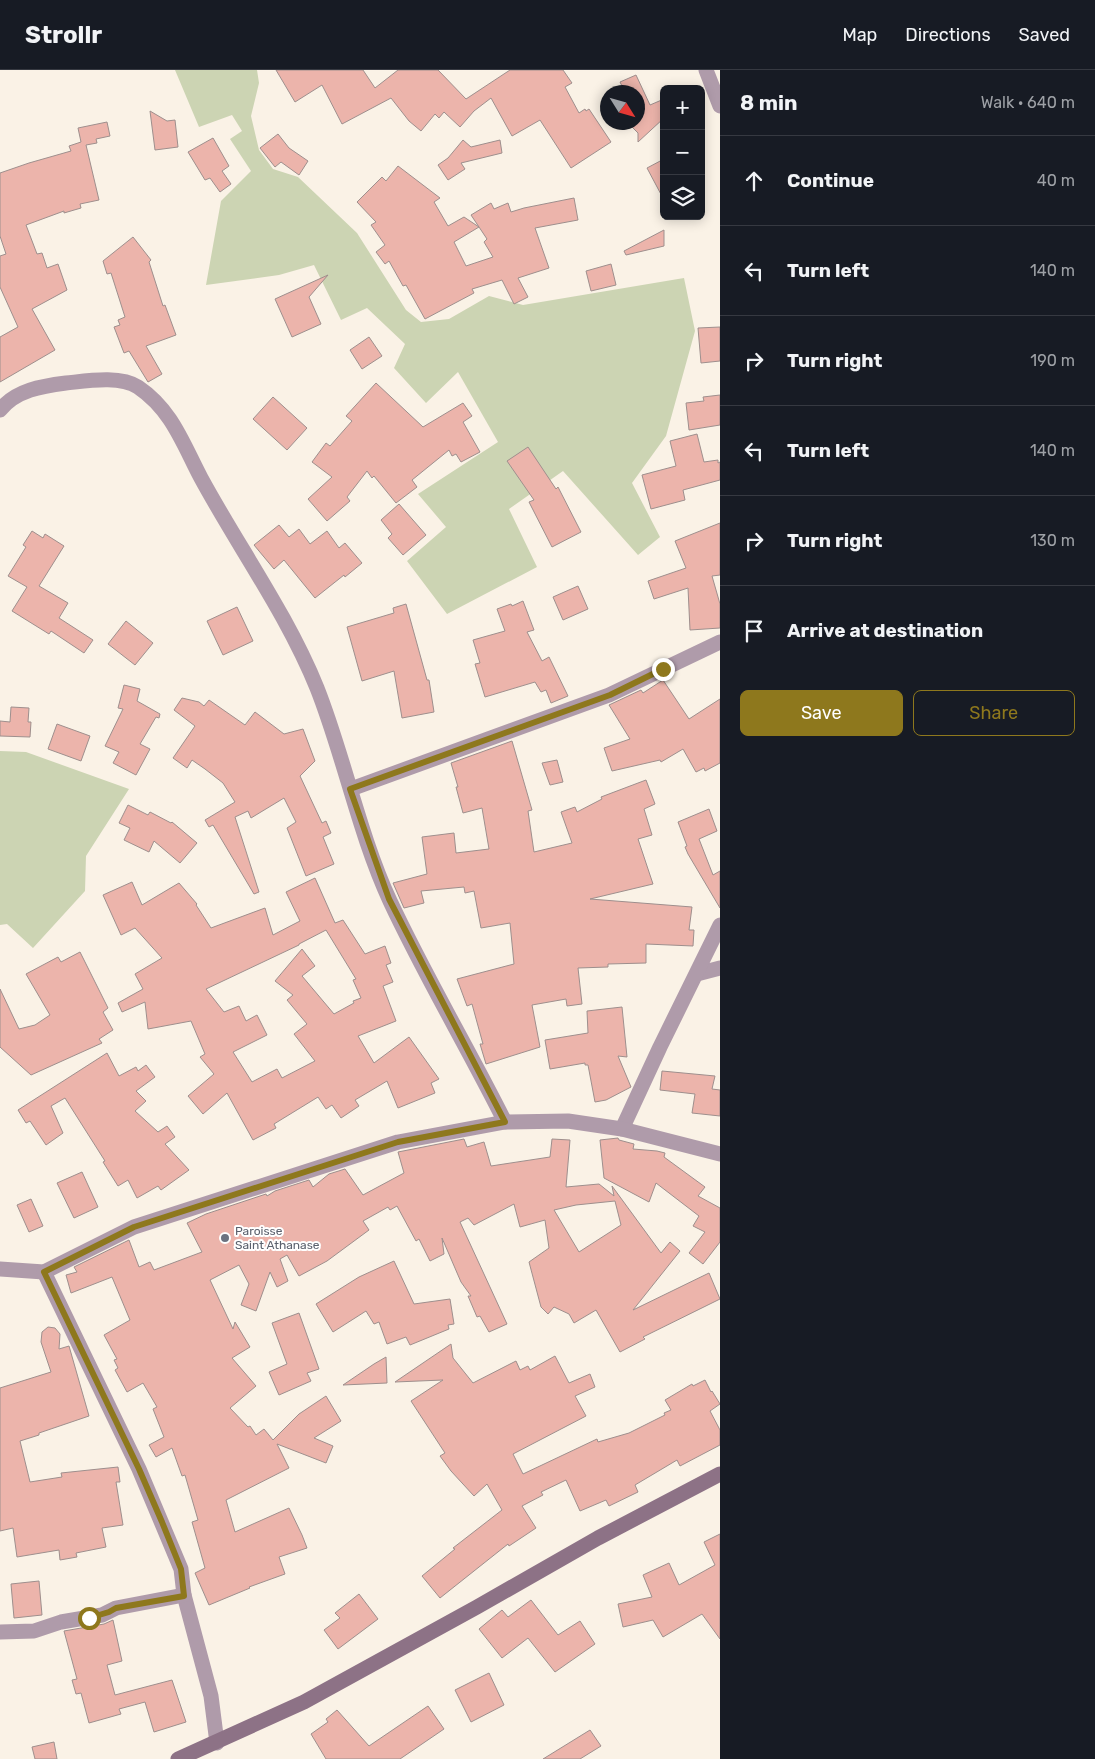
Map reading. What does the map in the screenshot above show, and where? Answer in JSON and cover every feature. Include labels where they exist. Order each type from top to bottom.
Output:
[{"type":"street","points":[[706,70],[720,106]]},
{"type":"street","points":[[0,410],[6,402],[23,392],[56,384],[87,380],[114,380],[136,386],[161,407],[179,432],[201,478],[285,623],[316,687],[389,899],[505,1122]]},
{"type":"street","points":[[350,789],[610,695],[720,642]]},
{"type":"street","points":[[622,1129],[720,925]]},
{"type":"street","points":[[697,974],[720,968]]},
{"type":"street","points":[[0,1269],[44,1272],[134,1227],[398,1142],[505,1122],[568,1121],[622,1129],[720,1154]]},
{"type":"street","points":[[44,1272],[135,1460],[181,1569],[184,1596],[211,1696],[217,1743]]},
{"type":"street","points":[[178,1759],[198,1755],[217,1743],[304,1702],[598,1538],[720,1474]]},
{"type":"street","points":[[0,1632],[34,1631],[61,1622],[102,1615],[116,1608],[184,1596]]},
{"type":"green space","points":[[175,70],[257,70],[259,83],[251,116],[259,150],[273,169],[298,177],[357,233],[406,310],[421,322],[449,319],[489,296],[523,305],[684,278],[695,331],[666,436],[632,483],[660,537],[638,555],[563,471],[509,509],[537,567],[447,614],[407,561],[446,527],[418,494],[498,442],[458,372],[426,403],[394,368],[405,344],[367,308],[341,320],[314,265],[279,275],[206,285],[221,201],[251,171],[230,139],[242,131],[232,115],[199,127]]},
{"type":"green space","points":[[0,751],[26,752],[129,789],[86,856],[85,891],[33,948],[7,924],[0,925]]},
{"type":"building","points":[[276,70],[363,70],[375,88],[398,70],[438,70],[466,99],[510,70],[563,70],[572,83],[565,87],[579,113],[589,109],[600,126],[600,130],[603,130],[611,142],[571,168],[540,120],[512,136],[491,98],[474,111],[460,127],[444,112],[439,118],[435,114],[421,131],[409,121],[391,98],[342,124],[322,85],[295,102]]},
{"type":"building","points":[[636,75],[641,85],[622,85],[620,82]]},
{"type":"building","points":[[645,94],[650,105],[660,101],[660,122],[638,142],[638,133],[635,130],[645,130]]},
{"type":"building","points":[[150,111],[167,121],[175,120],[178,147],[155,150]]},
{"type":"building","points":[[107,122],[110,136],[96,139],[97,143],[86,145],[99,200],[80,204],[81,208],[64,213],[64,211],[26,225],[37,254],[42,253],[47,268],[58,264],[67,290],[32,309],[55,350],[0,382],[0,337],[18,327],[0,287],[0,256],[6,254],[0,236],[0,173],[71,151],[69,146],[81,142],[78,128]]},
{"type":"building","points":[[278,134],[289,148],[308,161],[299,175],[281,162],[275,167],[260,148]]},
{"type":"building","points":[[213,138],[229,166],[222,171],[231,184],[220,192],[210,178],[205,180],[188,152]]},
{"type":"building","points":[[463,140],[471,147],[500,140],[502,153],[461,163],[465,169],[448,180],[438,165],[448,158]]},
{"type":"building","points":[[660,161],[660,192],[647,168]]},
{"type":"building","points":[[398,166],[440,198],[434,202],[448,226],[464,217],[479,227],[471,215],[491,203],[494,209],[508,203],[511,212],[574,198],[578,220],[535,228],[549,268],[518,278],[528,297],[514,304],[502,280],[472,289],[474,293],[425,319],[406,285],[403,286],[389,261],[385,264],[376,252],[385,245],[371,225],[376,222],[357,202],[382,177],[386,181]],"holes":[[[479,227],[487,239],[484,242],[493,257],[466,266],[454,242]]]},
{"type":"building","points":[[664,230],[664,246],[626,255],[624,251]]},
{"type":"building","points":[[133,237],[151,260],[149,262],[163,306],[165,305],[176,335],[146,346],[162,374],[148,382],[129,351],[124,353],[114,327],[120,325],[118,320],[125,317],[111,273],[107,274],[103,261]]},
{"type":"building","points":[[611,264],[616,285],[591,291],[586,271]]},
{"type":"building","points":[[328,275],[309,297],[321,324],[292,337],[275,299]]},
{"type":"building","points":[[720,327],[720,361],[701,363],[698,328]]},
{"type":"building","points":[[369,337],[382,356],[362,369],[350,350]]},
{"type":"building","points":[[376,383],[423,427],[463,403],[472,416],[463,422],[480,452],[461,462],[456,454],[452,456],[449,450],[412,480],[417,487],[396,503],[374,476],[372,478],[367,471],[347,497],[350,501],[327,521],[308,499],[332,477],[312,462],[326,443],[330,446],[352,421],[346,416]]},
{"type":"building","points":[[720,395],[720,425],[689,430],[686,403],[704,401],[703,397]]},
{"type":"building","points":[[273,397],[307,428],[287,450],[253,419]]},
{"type":"building","points":[[697,434],[704,462],[718,460],[718,463],[720,462],[720,480],[683,490],[685,500],[651,509],[642,475],[676,466],[670,441]]},
{"type":"building","points":[[528,447],[556,489],[558,487],[581,532],[552,547],[529,502],[534,500],[507,461]]},
{"type":"building","points":[[399,504],[426,535],[403,555],[388,538],[392,534],[381,520]]},
{"type":"building","points":[[720,523],[720,575],[712,576],[720,604],[720,628],[690,630],[688,588],[654,599],[648,581],[686,568],[675,541]]},
{"type":"building","points":[[279,525],[289,537],[299,529],[310,544],[327,531],[339,548],[345,543],[362,563],[315,598],[284,560],[274,569],[254,545]]},
{"type":"building","points":[[32,531],[43,538],[45,534],[64,546],[39,586],[68,603],[59,618],[93,640],[84,653],[51,631],[49,634],[12,611],[27,587],[8,576],[26,547],[23,545]]},
{"type":"building","points":[[578,586],[588,609],[563,620],[553,597]]},
{"type":"building","points":[[523,601],[534,630],[527,632],[542,661],[549,657],[568,696],[551,703],[546,690],[541,692],[535,682],[485,697],[475,664],[480,663],[473,640],[505,631],[497,609],[511,604],[512,606]]},
{"type":"building","points":[[406,604],[427,680],[429,680],[434,712],[402,718],[394,671],[362,681],[347,627],[394,613],[393,608]]},
{"type":"building","points":[[237,607],[253,641],[223,655],[207,621]]},
{"type":"building","points":[[126,621],[153,643],[135,665],[108,644]]},
{"type":"building","points":[[663,680],[689,719],[720,699],[720,763],[705,771],[704,768],[696,772],[683,749],[661,762],[660,760],[612,771],[604,748],[630,739],[609,705],[641,690],[643,693]]},
{"type":"building","points":[[124,685],[140,689],[137,701],[160,714],[159,718],[156,717],[140,744],[150,749],[136,775],[113,763],[119,752],[105,746],[123,709],[118,708]]},
{"type":"building","points":[[182,698],[199,702],[204,706],[209,700],[245,725],[255,712],[284,734],[303,729],[315,761],[300,776],[322,823],[326,821],[331,833],[323,837],[334,864],[306,876],[287,828],[296,822],[284,798],[251,818],[248,811],[235,817],[259,892],[254,894],[213,825],[209,827],[205,820],[235,802],[223,783],[205,769],[192,760],[187,768],[173,758],[195,726],[174,710]]},
{"type":"building","points":[[11,707],[29,708],[28,722],[31,722],[30,737],[0,736],[0,721],[10,722]]},
{"type":"building","points":[[57,724],[90,736],[81,761],[48,749]]},
{"type":"building","points":[[512,741],[532,810],[528,811],[534,852],[572,843],[561,812],[575,807],[577,812],[602,799],[601,797],[646,780],[655,804],[644,809],[652,835],[638,839],[653,884],[590,899],[692,907],[689,930],[694,930],[693,946],[646,944],[646,963],[608,964],[608,967],[578,968],[582,1004],[567,1006],[566,999],[532,1005],[540,1047],[486,1064],[480,1044],[483,1044],[472,1004],[467,1006],[457,979],[514,964],[510,923],[481,928],[474,891],[465,893],[464,887],[421,891],[424,903],[404,908],[393,883],[427,874],[422,837],[454,833],[456,853],[489,849],[482,808],[463,813],[451,763]]},
{"type":"building","points":[[557,760],[563,782],[550,785],[542,763]]},
{"type":"building","points":[[128,805],[148,815],[150,812],[172,822],[197,843],[180,863],[154,841],[149,852],[124,840],[130,828],[119,823]]},
{"type":"building","points":[[709,809],[717,831],[699,839],[713,875],[720,871],[720,908],[688,854],[678,822]]},
{"type":"building","points":[[315,878],[335,923],[343,920],[365,954],[385,946],[391,963],[386,965],[393,982],[383,986],[396,1021],[358,1036],[374,1063],[409,1037],[439,1079],[431,1083],[435,1093],[398,1108],[387,1081],[355,1100],[359,1106],[341,1118],[332,1105],[326,1109],[318,1097],[274,1124],[276,1128],[253,1140],[227,1093],[203,1114],[188,1096],[214,1074],[200,1057],[205,1054],[191,1021],[148,1029],[145,1002],[122,1012],[118,1003],[143,989],[135,974],[162,958],[135,928],[121,935],[103,895],[132,882],[142,905],[179,883],[197,904],[211,928],[265,908],[273,935],[300,921],[286,892]],"holes":[[[326,930],[356,979],[353,980],[361,998],[334,1014],[302,976],[315,966],[302,949],[275,981],[293,995],[287,1000],[307,1024],[294,1034],[315,1061],[282,1078],[277,1069],[252,1082],[233,1052],[267,1035],[257,1015],[246,1021],[239,1006],[224,1012],[206,989],[299,945]]]},
{"type":"building","points":[[80,952],[108,1008],[103,1012],[113,1030],[99,1039],[102,1043],[31,1075],[0,1047],[0,989],[19,1029],[35,1025],[50,1015],[26,974],[58,957],[61,962]]},
{"type":"building","points":[[622,1007],[627,1057],[618,1056],[631,1087],[606,1100],[595,1102],[588,1065],[585,1065],[585,1063],[550,1069],[545,1040],[588,1033],[587,1011]]},
{"type":"building","points":[[107,1053],[119,1076],[136,1067],[138,1071],[146,1065],[155,1077],[136,1091],[146,1101],[135,1111],[158,1132],[167,1126],[175,1137],[165,1144],[189,1170],[161,1190],[158,1186],[137,1198],[128,1180],[118,1186],[103,1162],[105,1161],[65,1098],[51,1106],[63,1133],[46,1145],[30,1121],[26,1123],[18,1110]]},
{"type":"building","points":[[662,1071],[715,1076],[712,1089],[720,1090],[720,1116],[692,1113],[695,1094],[660,1090]]},
{"type":"building","points":[[618,1138],[619,1140],[634,1144],[633,1149],[665,1153],[664,1157],[705,1187],[698,1196],[720,1208],[720,1242],[703,1264],[689,1253],[705,1232],[693,1226],[699,1216],[656,1183],[649,1202],[604,1178],[600,1140]]},
{"type":"building","points":[[464,1139],[467,1147],[484,1142],[491,1166],[550,1157],[552,1139],[570,1140],[566,1187],[599,1184],[614,1196],[612,1186],[661,1253],[670,1242],[680,1251],[633,1310],[709,1273],[720,1299],[643,1337],[645,1339],[620,1352],[596,1310],[574,1323],[569,1314],[554,1307],[548,1314],[541,1307],[529,1262],[549,1248],[545,1220],[520,1227],[514,1204],[474,1225],[468,1218],[460,1222],[507,1324],[489,1332],[480,1316],[477,1317],[468,1296],[471,1296],[461,1282],[442,1238],[444,1254],[430,1261],[419,1239],[416,1241],[397,1206],[390,1210],[388,1207],[363,1221],[369,1230],[327,1261],[299,1276],[287,1255],[280,1259],[288,1281],[277,1287],[270,1272],[256,1311],[241,1305],[249,1284],[239,1265],[210,1280],[233,1329],[235,1322],[250,1347],[232,1358],[256,1386],[230,1408],[248,1427],[250,1426],[256,1435],[264,1429],[273,1440],[299,1414],[326,1396],[341,1421],[314,1438],[333,1446],[326,1463],[277,1444],[289,1468],[226,1500],[235,1532],[289,1508],[307,1548],[279,1557],[285,1574],[249,1587],[209,1605],[195,1573],[205,1568],[192,1522],[198,1520],[185,1475],[182,1476],[172,1448],[156,1457],[149,1445],[164,1437],[153,1409],[157,1407],[143,1383],[127,1392],[115,1370],[118,1368],[114,1360],[117,1359],[104,1335],[130,1320],[112,1277],[71,1293],[66,1275],[77,1272],[74,1267],[129,1240],[139,1267],[150,1262],[154,1270],[202,1252],[187,1223],[206,1214],[266,1194],[267,1196],[275,1191],[309,1180],[313,1187],[329,1174],[345,1169],[363,1195],[404,1173],[398,1152]],"holes":[[[615,1201],[621,1225],[579,1252],[554,1210],[576,1205]]]},
{"type":"building","points":[[82,1172],[98,1207],[74,1218],[57,1183]]},
{"type":"building","points":[[31,1199],[43,1226],[29,1232],[17,1205]]},
{"type":"building","points":[[394,1261],[414,1304],[450,1299],[454,1324],[448,1325],[449,1329],[410,1345],[406,1337],[387,1344],[379,1322],[374,1324],[366,1311],[333,1332],[316,1304],[359,1277]]},
{"type":"building","points":[[299,1313],[319,1369],[307,1373],[311,1381],[279,1395],[269,1372],[287,1364],[272,1323]]},
{"type":"building","points":[[48,1327],[55,1328],[60,1334],[59,1349],[69,1346],[89,1416],[20,1441],[30,1482],[62,1477],[61,1473],[118,1467],[120,1482],[116,1482],[123,1525],[102,1528],[106,1547],[76,1553],[77,1557],[60,1560],[59,1550],[17,1557],[13,1528],[0,1531],[0,1388],[51,1372],[41,1342],[42,1332]]},
{"type":"building","points":[[451,1344],[453,1358],[473,1383],[516,1361],[520,1370],[528,1366],[530,1370],[555,1356],[569,1383],[590,1374],[595,1387],[575,1396],[586,1416],[513,1454],[523,1474],[597,1439],[598,1442],[629,1433],[665,1415],[664,1413],[671,1410],[665,1400],[692,1384],[693,1386],[705,1380],[720,1404],[710,1411],[720,1430],[720,1445],[680,1466],[677,1460],[635,1485],[638,1492],[609,1506],[606,1500],[580,1511],[566,1480],[541,1492],[543,1495],[522,1506],[536,1528],[509,1546],[508,1544],[440,1598],[422,1576],[455,1549],[453,1548],[502,1510],[487,1484],[474,1496],[451,1471],[440,1456],[445,1453],[411,1401],[443,1380],[395,1382]]},
{"type":"building","points":[[386,1357],[387,1383],[343,1385],[374,1364]]},
{"type":"building","points":[[720,1534],[720,1639],[702,1614],[663,1637],[653,1620],[623,1627],[618,1604],[652,1597],[643,1575],[669,1563],[679,1585],[715,1565],[704,1542]]},
{"type":"building","points":[[39,1581],[42,1615],[14,1618],[11,1584]]},
{"type":"building","points":[[359,1594],[378,1619],[338,1649],[324,1630],[340,1618],[335,1613]]},
{"type":"building","points":[[531,1600],[558,1635],[580,1621],[595,1644],[555,1672],[528,1638],[502,1658],[479,1629],[502,1610],[508,1617]]},
{"type":"building","points":[[113,1620],[122,1661],[107,1665],[115,1695],[172,1680],[186,1722],[154,1732],[145,1702],[119,1709],[121,1714],[89,1723],[81,1693],[76,1694],[72,1680],[77,1679],[64,1631],[104,1624]]},
{"type":"building","points":[[489,1673],[504,1705],[471,1722],[455,1690]]},
{"type":"building","points":[[428,1706],[444,1729],[400,1759],[326,1759],[311,1734],[328,1722],[326,1719],[337,1710],[369,1746]]},
{"type":"building","points":[[590,1730],[601,1746],[580,1759],[543,1759]]},
{"type":"building","points":[[54,1742],[57,1759],[35,1759],[32,1747]]},
{"type":"place","name":"Paroisse Saint Athanase","points":[[225,1238]]},
{"type":"route","points":[[89,1618],[116,1608],[184,1596],[181,1569],[139,1469],[44,1272],[134,1227],[398,1142],[505,1122],[389,899],[350,789],[610,695],[663,669]]}]
